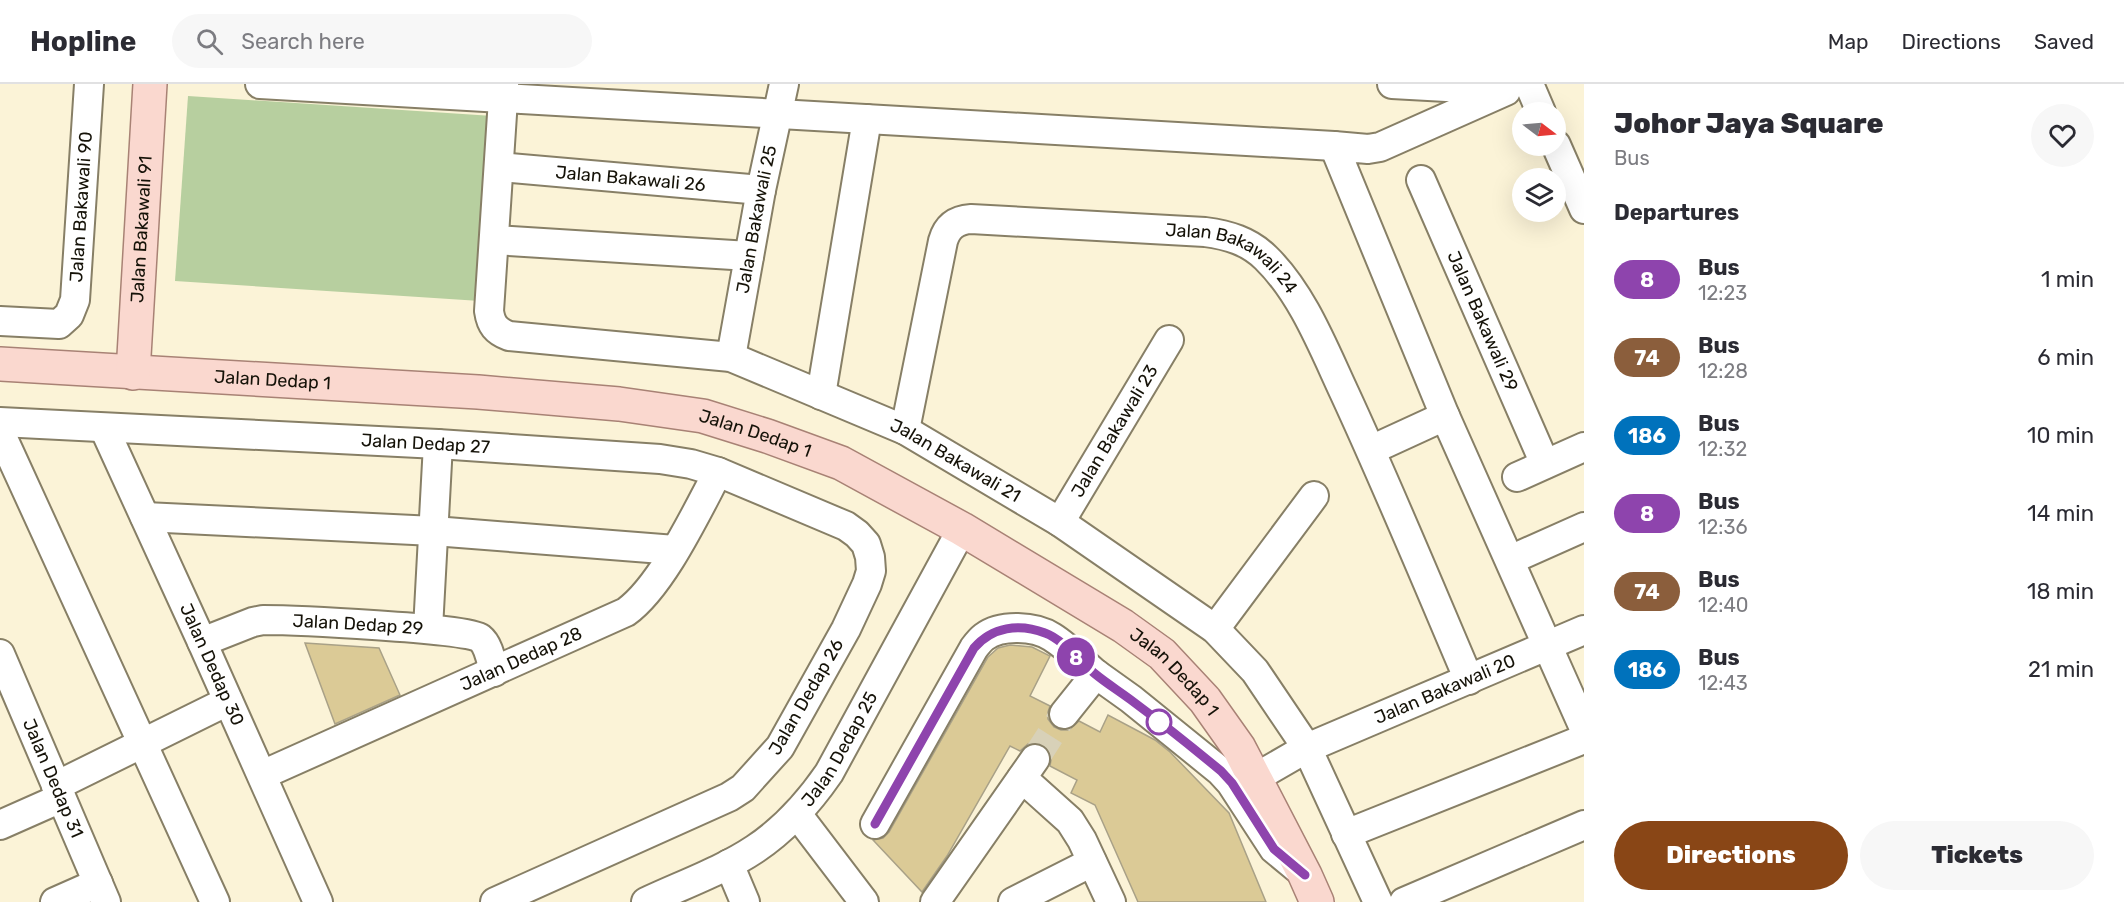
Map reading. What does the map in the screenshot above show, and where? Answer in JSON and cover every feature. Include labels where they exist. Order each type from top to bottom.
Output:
[{"type":"main road","name":"Jalan Bakawali 91","points":[[134,373],[150,84]]},
{"type":"main road","name":"Jalan Dedap 1","points":[[0,364],[478,392],[619,404],[703,416],[841,463],[962,529],[1123,626],[1162,654],[1205,700],[1239,748],[1311,888]]},
{"type":"street","name":"Jalan Bakawali 90","points":[[0,321],[59,324],[69,315],[75,300],[89,84]]},
{"type":"street","points":[[260,84],[504,91],[778,114],[1372,149],[1518,86]]},
{"type":"street","name":"Jalan Bakawali 25","points":[[731,357],[761,190],[784,84]]},
{"type":"street","points":[[1392,84],[1518,86],[1532,102]]},
{"type":"street","points":[[504,91],[494,240],[749,256]]},
{"type":"street","points":[[820,395],[867,119]]},
{"type":"street","points":[[1334,146],[1445,416],[1584,728]]},
{"type":"street","points":[[1561,156],[1584,209]]},
{"type":"street","name":"Jalan Bakawali 26","points":[[500,167],[761,190]]},
{"type":"street","name":"Jalan Bakawali 29","points":[[1421,180],[1545,464]]},
{"type":"street","name":"Jalan Bakawali 24","points":[[905,430],[943,241],[950,227],[956,222],[971,219],[1205,232],[1227,235],[1248,244],[1266,257],[1278,271],[1306,314],[1371,450],[1469,680]]},
{"type":"street","name":"Jalan Bakawali 21","points":[[494,240],[489,311],[494,328],[501,333],[518,337],[731,357],[905,430],[1060,522],[1215,629],[1255,671],[1307,748],[1378,902]]},
{"type":"street","name":"Jalan Bakawali 23","points":[[1060,522],[1169,340]]},
{"type":"street","points":[[1371,450],[1445,416]]},
{"type":"street","name":"Jalan Dedap 27","points":[[0,422],[629,456],[691,464],[718,472],[839,524]]},
{"type":"street","name":"Jalan Dedap 30","points":[[104,428],[318,902]]},
{"type":"street","points":[[0,432],[215,902]]},
{"type":"street","points":[[428,629],[438,444]]},
{"type":"street","points":[[1517,477],[1584,447]]},
{"type":"street","name":"Jalan Dedap 28","points":[[262,776],[626,612],[644,596],[675,550],[718,472]]},
{"type":"street","points":[[1215,629],[1314,496]]},
{"type":"street","points":[[145,517],[434,531],[675,550]]},
{"type":"street","name":"Jalan Dedap 26","points":[[495,902],[734,794],[743,788],[774,754],[846,629],[871,571],[866,544],[857,534],[839,524]]},
{"type":"street","points":[[1510,561],[1584,527]]},
{"type":"street","name":"Jalan Dedap 25","points":[[646,902],[729,864],[755,849],[797,814],[814,794],[829,773],[962,529]]},
{"type":"street","name":"Jalan Dedap 29","points":[[202,642],[263,620],[469,633],[480,638],[494,672]]},
{"type":"street","points":[[875,824],[974,648],[984,637],[993,632],[1011,628],[1045,633],[1054,638],[1096,674],[1221,771],[1232,783],[1274,849],[1311,888]]},
{"type":"street","name":"Jalan Bakawali 20","points":[[1255,778],[1307,748],[1584,630]]},
{"type":"street","name":"Jalan Dedap 31","points":[[0,654],[10,705],[59,792],[101,893]]},
{"type":"street","points":[[1064,714],[1096,674]]},
{"type":"street","points":[[0,825],[142,744],[228,701]]},
{"type":"street","points":[[1346,834],[1584,739]]},
{"type":"street","points":[[935,902],[1029,768],[1070,821],[1111,902]]},
{"type":"street","points":[[797,814],[864,902]]},
{"type":"street","points":[[1404,902],[1584,825]]},
{"type":"street","points":[[1012,902],[1092,862]]},
{"type":"street","points":[[729,864],[745,902]]},
{"type":"street","points":[[55,902],[101,893]]},
{"type":"green space","points":[[188,96],[493,116],[480,301],[175,281]]},
{"type":"building","points":[[305,643],[379,648],[400,695],[335,724]]},
{"type":"building","points":[[1010,645],[1032,647],[1050,656],[1030,696],[1050,706],[1048,719],[1054,727],[1069,730],[1079,721],[1100,732],[1108,715],[1155,740],[1170,752],[1229,813],[1266,902],[1138,902],[1095,805],[1071,793],[1077,780],[1050,766],[1050,752],[1044,745],[1036,743],[1028,744],[1020,751],[1010,746],[947,856],[922,892],[873,840],[883,838],[889,832],[988,657],[998,648]]},
{"type":"tunnel","points":[[1035,759],[1064,714]]},
{"type":"bus line","name":"8","points":[[875,824],[974,648],[984,637],[993,632],[1022,628],[1045,633],[1054,638],[1096,674],[1221,771],[1232,783],[1274,849],[1305,875]]}]
